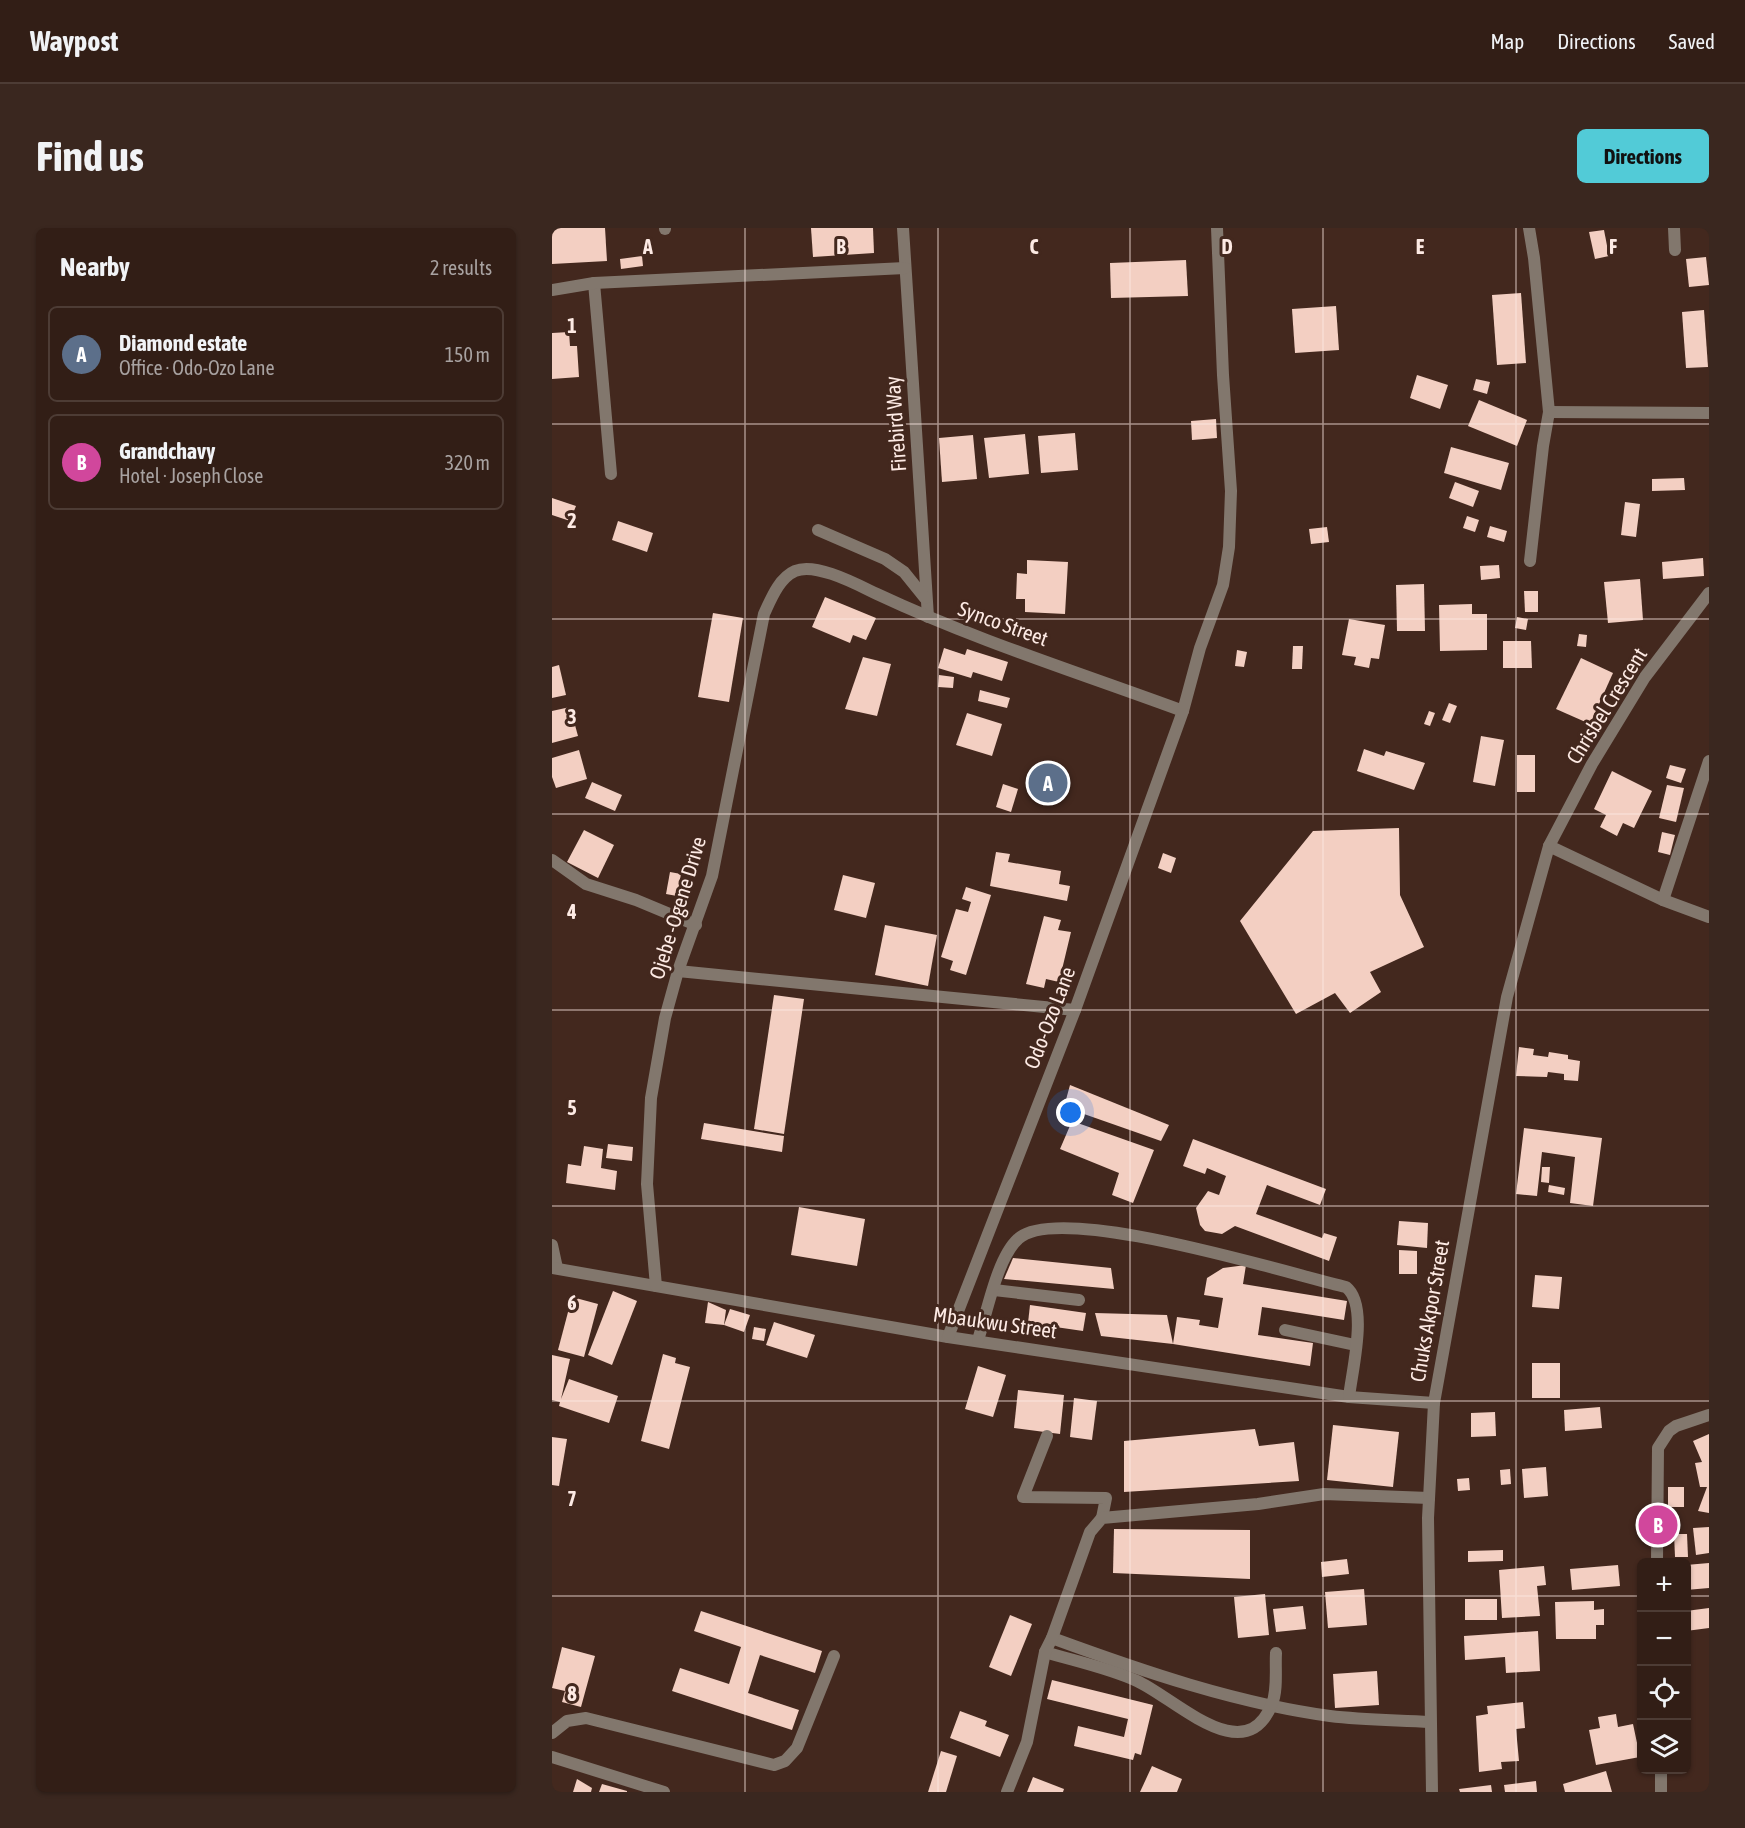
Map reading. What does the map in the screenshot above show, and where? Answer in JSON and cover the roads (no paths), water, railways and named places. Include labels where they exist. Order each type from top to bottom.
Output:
[{"type":"street","name":"Firebird Way","points":[[903,228],[928,617]]},
{"type":"street","name":"Odo-Ozo Lane","points":[[948,1336],[1075,1010],[1182,711],[1200,648],[1223,585],[1229,547],[1231,491],[1223,375],[1217,228]]},
{"type":"street","points":[[1529,228],[1550,412],[1543,446],[1530,561]]},
{"type":"street","points":[[1674,228],[1675,250]]},
{"type":"street","points":[[552,290],[594,283],[905,268]]},
{"type":"street","points":[[594,283],[611,474]]},
{"type":"street","points":[[1550,412],[1709,413]]},
{"type":"street","points":[[818,530],[885,559],[904,572],[925,598]]},
{"type":"street","name":"Ojebe -Ogene Drive","points":[[656,1286],[647,1184],[649,1120],[665,1018],[678,971],[696,926],[717,854],[764,614],[782,581],[796,570],[811,570]]},
{"type":"street","name":"Synco Street","points":[[811,570],[842,578],[928,617],[1182,711]]},
{"type":"street","name":"Chrisbel Crescent","points":[[1549,846],[1592,764],[1645,676],[1709,593]]},
{"type":"street","points":[[1662,900],[1709,761]]},
{"type":"street","points":[[1549,846],[1662,900],[1709,917]]},
{"type":"street","name":"Chuks Akpor Street","points":[[1431,1792],[1429,1498],[1434,1403],[1507,997],[1549,846]]},
{"type":"street","points":[[552,860],[586,884],[636,900],[696,926]]},
{"type":"street","points":[[678,971],[1075,1010]]},
{"type":"street","points":[[978,1340],[1007,1252],[1018,1238],[1037,1228],[1061,1227],[1158,1240],[1236,1257],[1346,1287],[1353,1293],[1357,1302],[1349,1397]]},
{"type":"street","points":[[552,1245],[554,1268]]},
{"type":"street","name":"Mbaukwu Street","points":[[554,1268],[948,1336],[1349,1397],[1434,1403]]},
{"type":"street","points":[[994,1290],[1078,1300]]},
{"type":"street","points":[[1286,1330],[1355,1345]]},
{"type":"street","points":[[1657,1558],[1658,1448],[1676,1426],[1709,1415]]},
{"type":"street","points":[[1007,1792],[1027,1742],[1045,1652],[1090,1532],[1102,1518],[1106,1498],[1023,1497],[1047,1436]]},
{"type":"street","points":[[1102,1518],[1258,1504],[1324,1494],[1429,1498]]},
{"type":"street","points":[[1052,1638],[1135,1668],[1272,1705],[1330,1716],[1430,1722]]},
{"type":"street","points":[[1045,1652],[1137,1681],[1221,1731],[1247,1732],[1272,1705],[1276,1653]]},
{"type":"street","points":[[552,1733],[567,1721],[586,1718],[774,1766],[785,1761],[797,1748],[834,1656]]},
{"type":"street","points":[[552,1757],[664,1792]]},
{"type":"street","points":[[1661,1774],[1661,1792]]},
{"type":"place","name":"Diamond estate","points":[[1048,783]]},
{"type":"place","name":"Grandchavy","points":[[1658,1525]]}]
